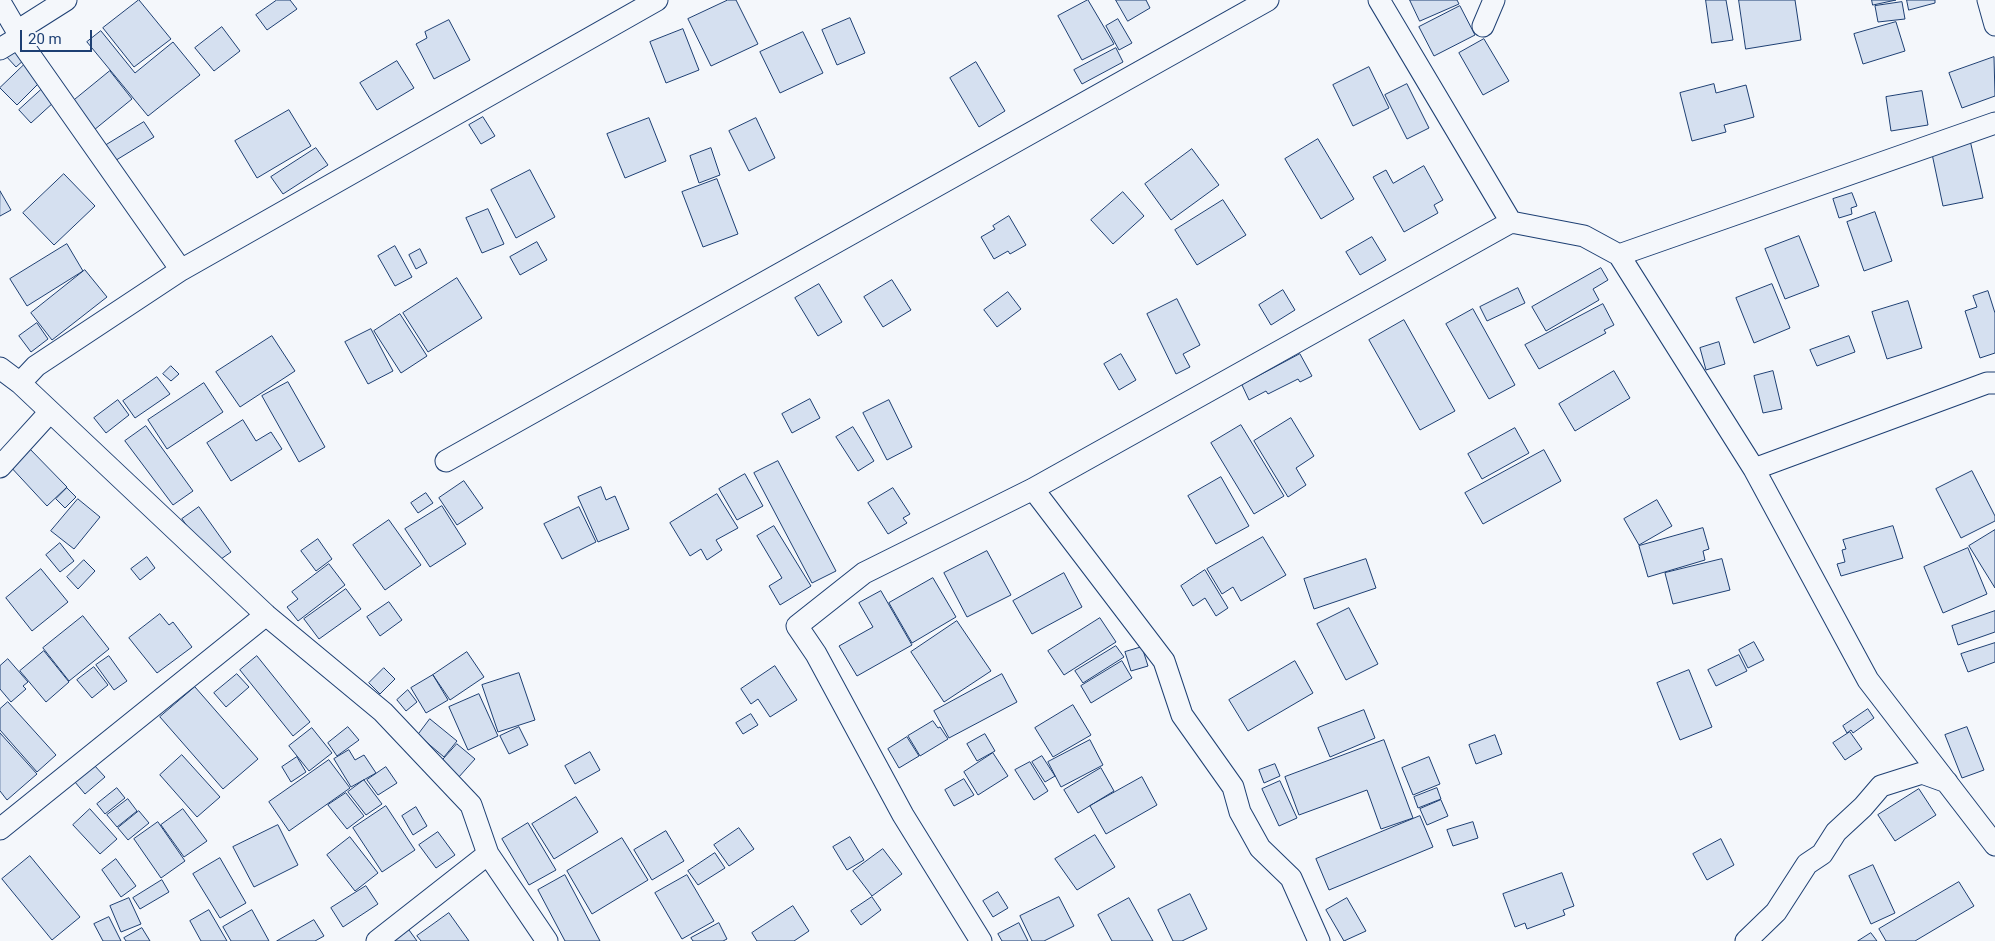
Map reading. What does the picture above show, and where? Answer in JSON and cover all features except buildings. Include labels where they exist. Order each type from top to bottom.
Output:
[{"type":"street","points":[[12,40],[66,0]]},
{"type":"street","points":[[20,383],[36,366],[181,270],[657,0]]},
{"type":"street","points":[[446,461],[1268,0]]},
{"type":"street","points":[[1379,0],[1511,222]]},
{"type":"street","points":[[1483,26],[1494,0]]},
{"type":"street","points":[[1988,0],[1995,25]]},
{"type":"street","points":[[0,2],[12,40],[181,270]]},
{"type":"street","points":[[1619,255],[1995,123]]},
{"type":"street","points":[[981,941],[903,815],[816,654],[797,626],[864,573],[1033,489],[1511,222],[1584,236],[1619,255],[1754,469],[1868,680],[1995,845]]},
{"type":"street","points":[[0,368],[20,383],[49,413],[266,615],[382,712],[471,805],[488,854],[547,941]]},
{"type":"street","points":[[1754,469],[1987,382],[1995,382]]},
{"type":"street","points":[[0,466],[49,413]]},
{"type":"street","points":[[1033,489],[1164,661],[1182,715],[1233,788],[1240,812],[1260,848],[1291,878],[1318,941]]},
{"type":"street","points":[[0,829],[266,615]]},
{"type":"street","points":[[1746,941],[1776,912],[1807,864],[1822,854],[1836,832],[1864,807],[1881,786],[1922,772],[1947,782]]},
{"type":"street","points":[[376,941],[488,854]]}]
